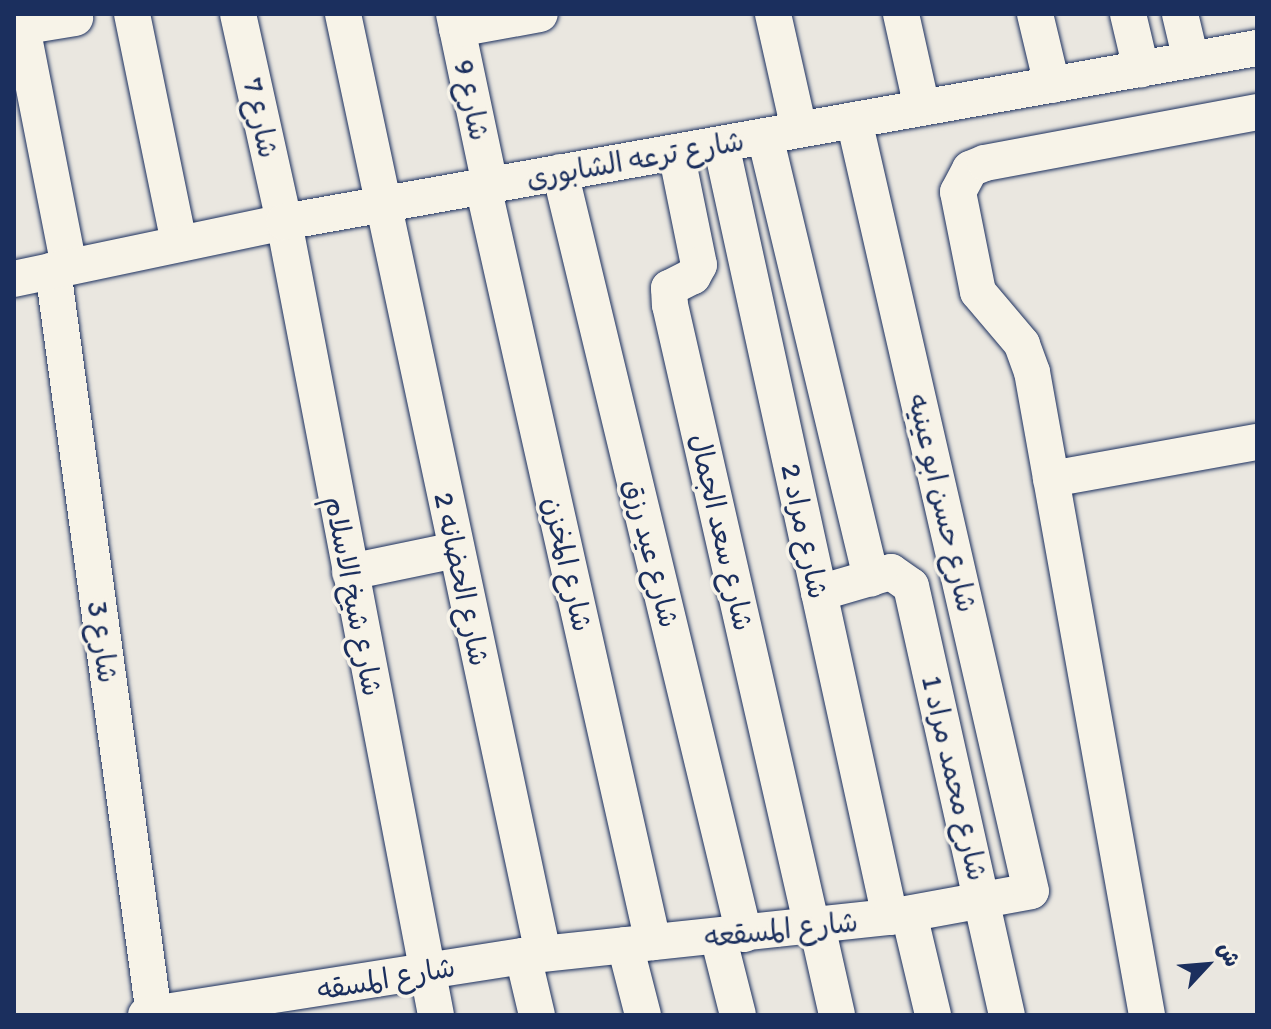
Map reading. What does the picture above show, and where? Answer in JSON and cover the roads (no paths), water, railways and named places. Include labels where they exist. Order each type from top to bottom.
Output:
[{"type":"street","points":[[132,14],[179,243]]},
{"type":"street","name":"شارع 7","points":[[238,14],[284,222]]},
{"type":"street","name":"شارع الحضانه 2","points":[[343,14],[456,550],[533,954],[537,1015]]},
{"type":"street","points":[[456,22],[540,14]]},
{"type":"street","points":[[773,14],[782,133],[871,578]]},
{"type":"street","points":[[901,14],[922,108]]},
{"type":"street","points":[[1035,14],[1052,85]]},
{"type":"street","points":[[1128,14],[1141,69]]},
{"type":"street","points":[[1180,14],[1191,60]]},
{"type":"street","points":[[18,27],[75,18]]},
{"type":"street","name":"شارع 9","points":[[456,22],[487,186]]},
{"type":"street","name":"شارع 3","points":[[18,27],[61,268],[151,1014]]},
{"type":"street","name":"شارع ترعه الشابورى","points":[[14,279],[284,222],[1257,48]]},
{"type":"street","points":[[1147,1015],[1028,358],[1013,332],[984,303],[973,280],[958,201],[964,176],[985,163],[1257,112]]},
{"type":"street","name":"شارع حسن ابو عينيه","points":[[854,120],[1032,885]]},
{"type":"street","name":"شارع مراد 2","points":[[721,144],[819,593],[900,916],[933,1015]]},
{"type":"street","name":"شارع سعد الجمال","points":[[676,152],[699,265],[693,276],[669,288],[670,305],[814,927]]},
{"type":"street","name":"شارع عيد رزق","points":[[560,172],[731,935],[738,1015]]},
{"type":"street","name":"شارع المخزن","points":[[487,186],[639,943],[643,1015]]},
{"type":"street","name":"شارع شيخ الاسلام","points":[[284,222],[436,1015]]},
{"type":"street","points":[[1051,479],[1257,442]]},
{"type":"street","points":[[350,572],[456,550]]},
{"type":"street","name":"شارع محمد مراد 1","points":[[819,593],[891,572],[911,586],[1007,1015]]},
{"type":"street","name":"شارع المسقعه","points":[[533,954],[900,916],[1025,895],[1032,885]]},
{"type":"street","points":[[814,927],[837,1015]]},
{"type":"street","name":"شارع المسقه","points":[[151,1014],[343,1000],[425,970],[533,954]]}]
